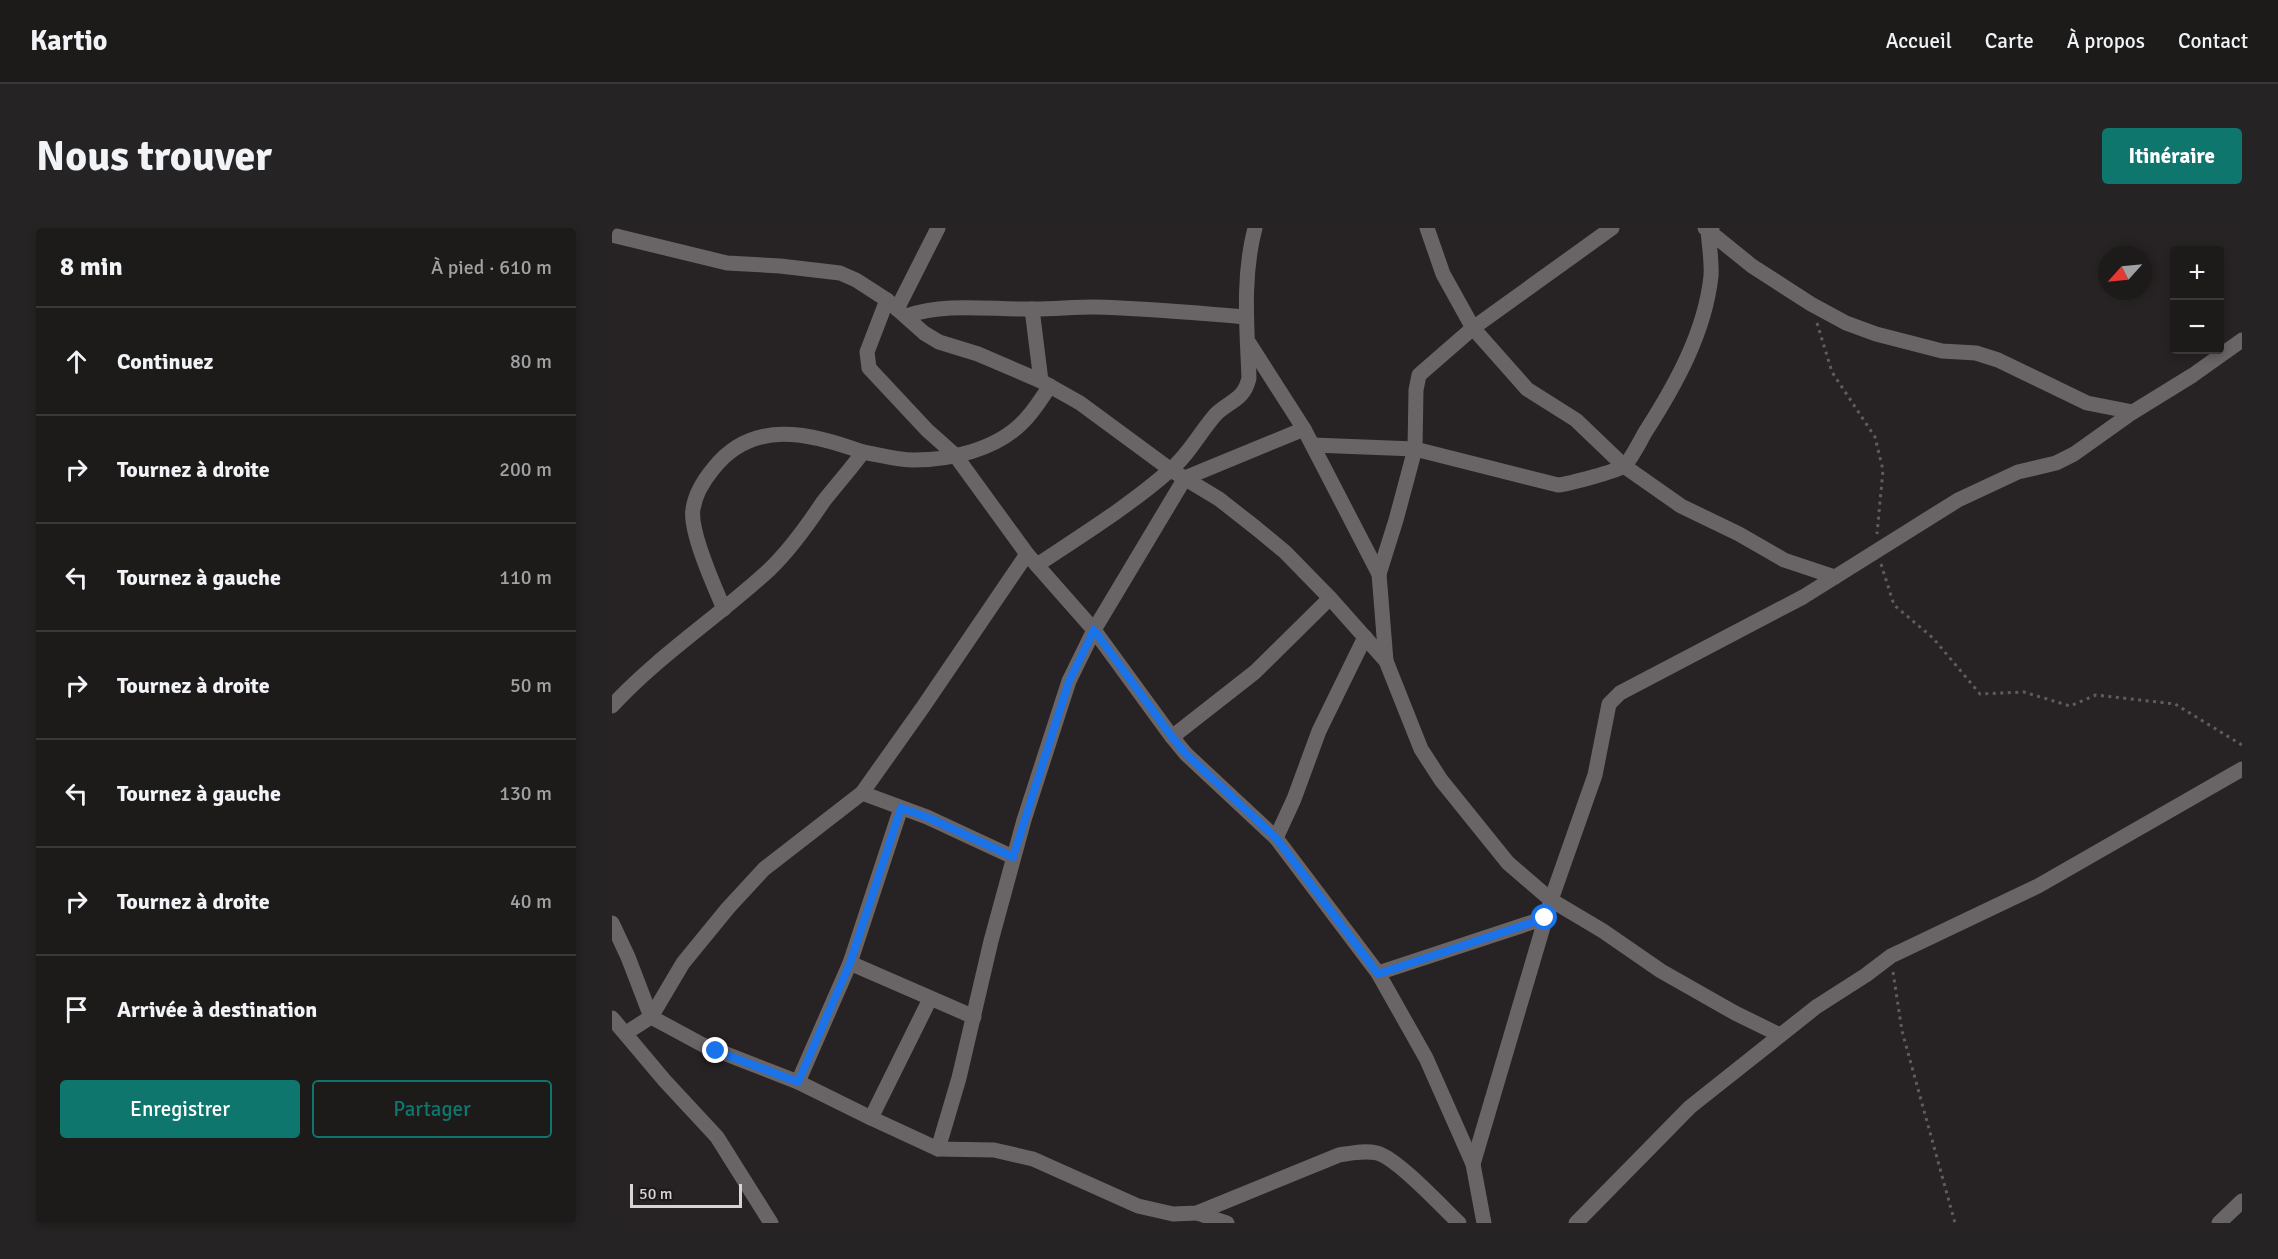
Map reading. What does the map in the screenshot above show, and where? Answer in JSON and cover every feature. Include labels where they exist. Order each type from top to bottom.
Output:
[{"type":"street","points":[[938,228],[896,308],[867,352],[868,368],[927,430],[955,455],[1032,560],[1094,630],[1172,737],[1186,754],[1276,838],[1378,974],[1426,1058],[1473,1164],[1484,1223]]},
{"type":"street","points":[[626,1033],[651,1017],[683,963],[728,908],[764,869],[862,793],[1032,560],[1094,527],[1171,470],[1216,415],[1241,396],[1250,378],[1246,317],[1247,272],[1249,250],[1255,228]]},
{"type":"street","points":[[1427,228],[1443,274],[1473,328],[1527,389],[1576,420],[1624,466],[1681,506],[1739,534],[1784,560],[1835,577]]},
{"type":"street","points":[[1612,228],[1473,328],[1419,375],[1416,390],[1415,449],[1379,573],[1386,661],[1421,749],[1441,780],[1508,862],[1551,900],[1661,970],[1735,1013],[1780,1035]]},
{"type":"street","points":[[1708,229],[1752,266],[1811,304],[1846,322],[1876,334],[1942,351],[1976,353],[2006,364],[2087,403],[2133,412]]},
{"type":"street","points":[[1313,445],[1415,449],[1558,485],[1569,484],[1624,466],[1666,400],[1683,368],[1695,338],[1704,312],[1711,275],[1708,229]]},
{"type":"street","points":[[612,235],[727,263],[840,273],[856,280],[939,342],[978,354],[1045,383],[1080,403],[1171,470],[1219,500],[1256,528],[1285,552],[1330,598],[1386,661]]},
{"type":"street","points":[[896,308],[1122,308],[1246,317]]},
{"type":"street","points":[[724,609],[693,520],[693,509],[706,478],[722,457],[760,435],[804,435],[831,440],[863,452],[912,460],[975,451],[1016,429],[1030,414],[1045,383],[1032,309]]},
{"type":"street","points":[[1473,1164],[1545,918],[1595,775],[1609,704],[1612,699],[1794,602],[1958,500],[2018,472],[2056,462],[2074,454],[2242,340]]},
{"type":"street","points":[[1247,341],[1304,429],[1379,573]]},
{"type":"street","points":[[938,1149],[974,1017],[1013,857],[1069,681],[1094,630],[1185,478],[1304,429]]},
{"type":"street","points":[[612,706],[651,667],[724,609],[777,561],[863,452]]},
{"type":"street","points":[[1172,737],[1255,672],[1330,598]]},
{"type":"street","points":[[1276,838],[1294,799],[1319,731],[1365,637]]},
{"type":"street","points":[[1576,1223],[1690,1107],[1816,1007],[1891,956],[2037,886],[2242,769]]},
{"type":"street","points":[[862,793],[927,817],[1013,857]]},
{"type":"street","points":[[798,1082],[850,963],[901,808]]},
{"type":"street","points":[[1378,974],[1545,918]]},
{"type":"street","points":[[612,923],[651,1017],[716,1051],[798,1082],[871,1119],[938,1149],[994,1150],[1033,1159],[1138,1206],[1167,1213],[1197,1213],[1227,1223]]},
{"type":"street","points":[[850,963],[974,1017]]},
{"type":"street","points":[[871,1119],[930,999]]},
{"type":"street","points":[[612,1018],[665,1081],[717,1137],[771,1223]]},
{"type":"street","points":[[1197,1213],[1339,1155],[1359,1151],[1379,1154],[1392,1161],[1459,1223]]},
{"type":"street","points":[[2218,1223],[2242,1201]]},
{"type":"path","points":[[1811,304],[1832,372],[1875,437],[1883,470],[1877,520],[1877,552],[1894,604],[1934,638],[1980,694],[2024,692],[2070,706],[2096,695],[2175,704],[2242,746]]},
{"type":"path","points":[[1891,956],[1902,1031],[1955,1223]]},
{"type":"route","points":[[716,1051],[798,1082],[822,1032],[850,963],[873,901],[901,808],[927,817],[1013,857],[1069,681],[1094,630],[1186,754],[1276,838],[1378,974],[1545,918]]}]
